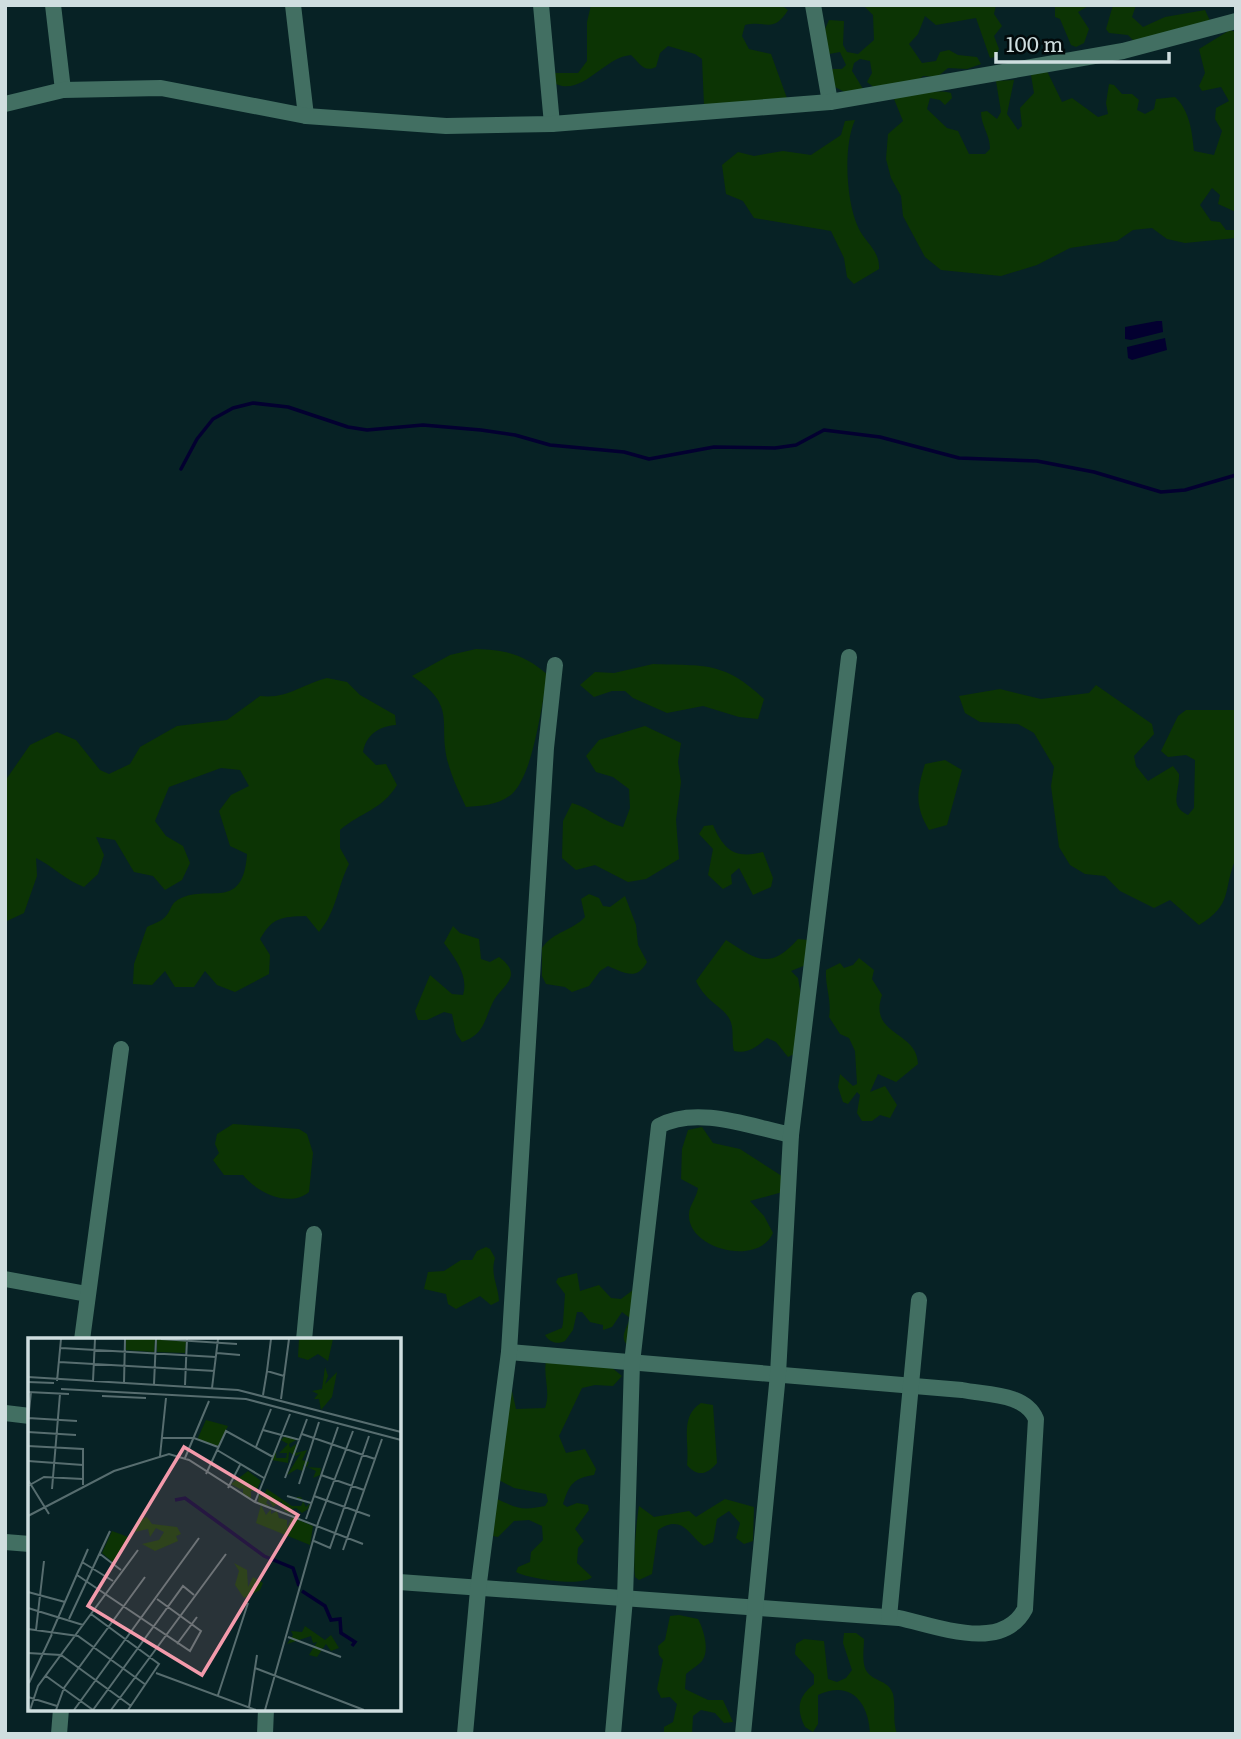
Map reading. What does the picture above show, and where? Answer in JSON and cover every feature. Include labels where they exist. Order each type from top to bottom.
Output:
[{"type":"street","points":[[53,5],[63,90]]},
{"type":"street","points":[[293,5],[306,116]]},
{"type":"street","points":[[541,5],[552,124]]},
{"type":"street","points":[[813,5],[830,102]]},
{"type":"street","points":[[5,104],[63,90],[161,88],[306,116],[446,126],[552,124],[830,102],[1123,51],[1236,21]]},
{"type":"street","points":[[743,1734],[778,1374],[791,1135],[849,657]]},
{"type":"street","points":[[465,1734],[478,1590],[509,1352],[546,748],[555,665]]},
{"type":"street","points":[[82,1338],[121,1049]]},
{"type":"street","points":[[613,1734],[625,1599],[632,1363],[659,1126],[672,1119],[718,1119],[791,1135]]},
{"type":"street","points":[[304,1338],[314,1234]]},
{"type":"street","points":[[5,1279],[87,1294]]},
{"type":"street","points":[[889,1617],[919,1300]]},
{"type":"street","points":[[401,1582],[478,1590],[889,1617],[993,1634],[1007,1630],[1018,1621],[1025,1609],[1036,1419],[1033,1412],[1020,1401],[962,1390],[509,1352]]},
{"type":"street","points":[[5,1413],[28,1416]]},
{"type":"street","points":[[5,1542],[28,1544]]},
{"type":"street","points":[[59,1734],[61,1711]]},
{"type":"street","points":[[265,1734],[266,1711]]},
{"type":"green space","points":[[591,5],[781,5],[788,10],[778,22],[769,25],[745,25],[742,36],[749,49],[771,54],[788,101],[704,105],[702,59],[695,54],[668,46],[660,53],[656,67],[652,69],[642,66],[631,55],[621,57],[575,85],[556,84],[554,73],[578,73],[587,61],[587,22]]},
{"type":"green space","points":[[863,5],[996,5],[994,14],[1002,26],[994,36],[999,49],[995,57],[990,58],[976,18],[936,25],[925,16],[918,34],[909,44],[922,63],[936,61],[940,52],[949,50],[958,55],[977,57],[981,64],[967,69],[948,68],[937,77],[923,76],[912,83],[875,88],[867,82],[872,73],[870,61],[860,59],[854,63],[852,71],[865,92],[852,96],[835,87],[832,69],[842,69],[846,65],[840,52],[829,54],[825,29],[829,20],[844,21],[843,45],[847,52],[858,54],[874,40],[873,15]]},
{"type":"green space","points":[[1055,5],[1090,5],[1078,12],[1089,29],[1084,43],[1076,47],[1071,45],[1060,19],[1055,17]]},
{"type":"green space","points":[[1113,5],[1136,5],[1132,17],[1143,27],[1165,17],[1205,10],[1211,23],[1134,41],[1128,35],[1109,33],[1106,29]]},
{"type":"green space","points":[[1230,30],[1236,32],[1236,212],[1218,204],[1220,195],[1212,188],[1200,205],[1211,221],[1220,222],[1226,230],[1236,230],[1236,238],[1185,243],[1167,239],[1152,228],[1133,230],[1117,241],[1070,248],[1037,265],[1001,276],[941,270],[925,257],[903,216],[901,196],[891,178],[886,159],[888,134],[903,121],[894,99],[923,93],[951,93],[952,98],[945,105],[940,100],[930,98],[927,109],[947,128],[958,131],[969,154],[985,154],[990,149],[990,144],[981,112],[987,111],[997,119],[1001,112],[996,81],[1014,80],[1007,114],[1018,130],[1022,126],[1020,108],[1034,93],[1031,75],[1047,71],[1062,102],[1072,98],[1098,117],[1108,114],[1106,103],[1109,84],[1114,85],[1122,94],[1132,94],[1139,100],[1137,110],[1145,114],[1154,109],[1156,99],[1175,97],[1187,115],[1194,151],[1214,155],[1222,131],[1215,119],[1216,108],[1229,101],[1221,87],[1202,91],[1199,86],[1205,73],[1199,49]]},
{"type":"green space","points":[[855,120],[848,158],[851,203],[858,227],[875,252],[879,269],[854,284],[847,277],[844,258],[831,231],[754,218],[743,201],[726,194],[722,165],[738,152],[754,156],[783,151],[811,155],[841,135],[845,121]]},
{"type":"green space","points":[[476,649],[515,655],[548,675],[531,755],[520,784],[502,801],[466,807],[449,766],[441,707],[427,687],[412,676],[450,655]]},
{"type":"green space","points":[[653,664],[713,668],[737,678],[764,699],[758,719],[739,717],[703,706],[667,713],[633,698],[625,691],[612,691],[594,697],[580,685],[595,672],[614,673]]},
{"type":"green space","points":[[327,678],[347,682],[360,695],[395,715],[396,725],[374,732],[363,752],[376,765],[386,764],[397,785],[385,800],[340,830],[340,848],[349,864],[330,916],[319,932],[306,916],[290,917],[274,922],[260,939],[270,955],[269,974],[235,992],[217,985],[205,971],[194,987],[175,987],[165,971],[152,985],[133,984],[134,964],[147,927],[164,918],[174,903],[186,896],[230,891],[238,885],[244,873],[247,854],[230,846],[219,811],[231,795],[249,786],[240,770],[221,768],[169,787],[155,821],[166,836],[183,846],[190,863],[182,880],[165,890],[153,876],[134,872],[115,840],[96,837],[104,855],[98,874],[84,887],[36,858],[37,876],[24,913],[7,921],[5,781],[30,745],[57,732],[76,740],[100,770],[109,774],[130,764],[140,747],[177,726],[227,720],[260,696],[286,693]]},
{"type":"green space","points":[[1096,685],[1152,724],[1154,734],[1134,756],[1136,766],[1148,781],[1173,766],[1179,774],[1176,798],[1178,807],[1188,815],[1194,808],[1195,760],[1186,755],[1168,757],[1161,751],[1178,716],[1186,710],[1236,710],[1236,858],[1222,903],[1218,910],[1199,925],[1170,900],[1154,908],[1120,891],[1105,876],[1085,874],[1070,865],[1059,847],[1051,786],[1054,767],[1034,733],[1018,724],[980,722],[965,713],[959,696],[1000,689],[1041,699],[1089,693]]},
{"type":"green space","points":[[645,726],[681,743],[678,762],[681,782],[676,820],[679,859],[646,879],[628,882],[595,865],[576,870],[562,858],[563,821],[572,803],[623,827],[630,808],[629,789],[613,777],[596,772],[586,756],[599,740]]},
{"type":"green space","points":[[945,760],[962,770],[947,825],[929,830],[919,805],[920,782],[925,764]]},
{"type":"green space","points":[[713,825],[722,841],[732,851],[745,854],[763,852],[773,878],[771,887],[753,895],[739,868],[731,875],[732,884],[723,889],[708,875],[713,849],[699,834],[704,826]]},
{"type":"green space","points":[[589,894],[599,898],[603,906],[610,907],[625,896],[636,925],[638,945],[647,962],[639,972],[630,974],[608,966],[600,971],[589,986],[572,992],[565,987],[546,984],[542,976],[542,948],[552,938],[585,917],[581,899]]},
{"type":"green space","points":[[453,926],[460,933],[479,939],[481,959],[490,962],[499,957],[507,964],[511,976],[492,1004],[482,1027],[474,1036],[462,1042],[456,1033],[452,1014],[444,1012],[427,1020],[418,1020],[415,1011],[430,975],[452,994],[463,995],[463,974],[444,943]]},
{"type":"green space","points":[[798,939],[809,940],[808,964],[791,971],[798,978],[801,996],[796,1053],[788,1057],[776,1042],[767,1038],[748,1051],[734,1051],[729,1018],[696,981],[726,940],[755,957],[764,959],[779,955]]},
{"type":"green space","points":[[859,958],[874,970],[872,979],[882,995],[879,1008],[882,1018],[887,1026],[910,1045],[916,1053],[918,1064],[896,1082],[878,1074],[870,1092],[885,1086],[897,1105],[890,1118],[880,1115],[872,1121],[862,1121],[857,1113],[860,1095],[857,1092],[848,1104],[843,1102],[838,1087],[840,1074],[853,1086],[857,1084],[855,1051],[849,1038],[840,1034],[829,1017],[826,982],[826,970],[840,963],[844,968],[853,965]]},
{"type":"green space","points":[[233,1124],[299,1129],[307,1134],[313,1153],[309,1192],[293,1199],[283,1198],[265,1193],[243,1175],[224,1175],[213,1160],[219,1153],[215,1144],[217,1134]]},
{"type":"green space","points":[[702,1127],[713,1143],[740,1149],[788,1180],[786,1191],[750,1201],[764,1216],[773,1233],[765,1243],[753,1249],[739,1251],[711,1244],[699,1237],[691,1226],[689,1211],[698,1188],[681,1179],[682,1149],[688,1130]]},
{"type":"green space","points":[[486,1247],[495,1258],[494,1275],[499,1301],[491,1305],[480,1296],[456,1309],[448,1304],[446,1294],[424,1289],[428,1272],[444,1271],[461,1260],[472,1260],[477,1251]]},
{"type":"green space","points":[[577,1273],[580,1291],[599,1285],[611,1298],[621,1299],[633,1290],[638,1290],[645,1311],[639,1344],[631,1348],[627,1345],[624,1334],[630,1318],[622,1312],[612,1327],[603,1330],[603,1325],[590,1322],[582,1312],[577,1312],[573,1330],[565,1341],[556,1343],[545,1335],[562,1328],[565,1294],[556,1282],[558,1278]]},
{"type":"green space","points":[[546,1361],[611,1367],[622,1376],[613,1386],[595,1385],[582,1388],[559,1436],[566,1453],[585,1449],[596,1469],[594,1475],[573,1483],[563,1504],[567,1507],[577,1503],[588,1505],[589,1510],[575,1529],[584,1541],[578,1548],[577,1563],[592,1577],[587,1580],[567,1582],[516,1572],[518,1567],[530,1562],[531,1552],[543,1540],[542,1526],[529,1520],[514,1521],[498,1537],[493,1536],[497,1499],[525,1508],[545,1506],[548,1501],[546,1494],[514,1488],[497,1479],[508,1392],[512,1391],[516,1409],[545,1408]]},
{"type":"green space","points":[[701,1403],[713,1405],[717,1463],[709,1470],[698,1473],[687,1465],[687,1431],[690,1415]]},
{"type":"green space","points":[[725,1499],[754,1507],[753,1541],[744,1544],[736,1538],[740,1523],[729,1511],[717,1519],[713,1542],[704,1546],[680,1525],[667,1525],[658,1530],[652,1574],[639,1580],[635,1577],[639,1506],[654,1517],[689,1511],[696,1517]]},
{"type":"green space","points":[[670,1616],[698,1619],[705,1642],[703,1659],[686,1674],[685,1689],[708,1700],[723,1700],[733,1722],[724,1723],[715,1713],[701,1710],[693,1716],[692,1734],[664,1734],[664,1727],[673,1722],[677,1704],[670,1697],[661,1698],[657,1689],[663,1660],[658,1646],[665,1640]]},
{"type":"green space","points":[[844,1633],[856,1633],[864,1639],[863,1657],[867,1673],[891,1689],[897,1734],[870,1734],[862,1704],[849,1692],[840,1690],[818,1695],[818,1724],[813,1732],[805,1727],[800,1714],[800,1703],[814,1684],[814,1675],[795,1654],[796,1644],[804,1639],[824,1641],[828,1679],[837,1682],[846,1678],[852,1670],[843,1643]]},
{"type":"shaded area","points":[[1162,321],[1163,332],[1125,339],[1125,327]]},
{"type":"shaded area","points":[[1165,338],[1167,350],[1132,360],[1128,358],[1127,347]]},
{"type":"waterway","points":[[181,469],[197,439],[213,419],[233,408],[253,403],[288,407],[348,427],[367,430],[423,425],[481,430],[515,435],[550,445],[624,452],[649,459],[714,447],[775,448],[796,445],[824,430],[880,437],[959,458],[1037,461],[1094,472],[1161,492],[1185,490],[1236,475]]}]
